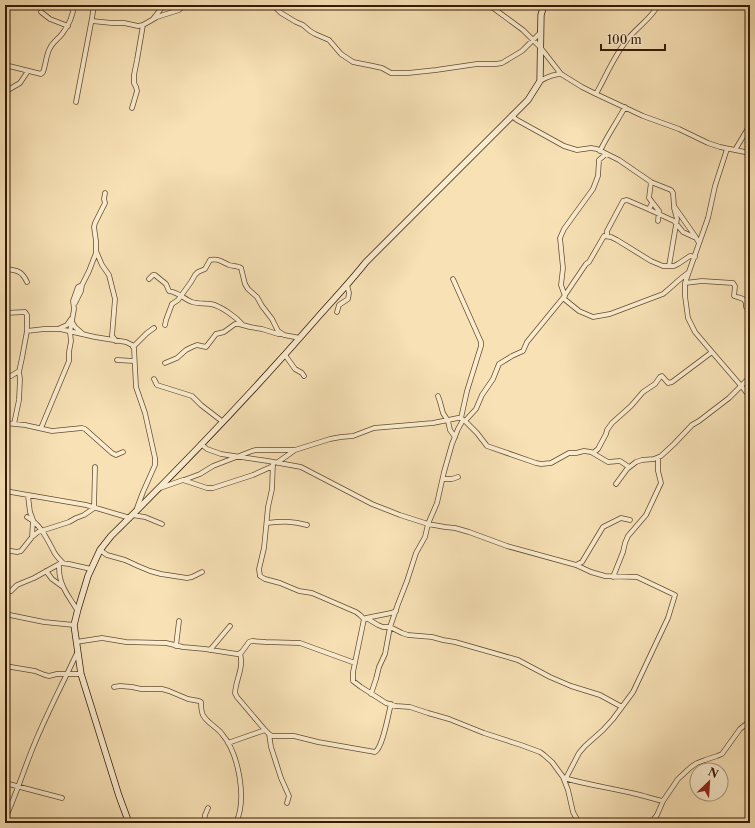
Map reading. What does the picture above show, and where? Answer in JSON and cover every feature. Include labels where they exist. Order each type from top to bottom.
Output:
[{"type":"street","points":[[5,65],[40,74],[43,72],[49,49],[68,26],[73,14],[74,5]]},
{"type":"street","points":[[76,102],[94,5]]},
{"type":"street","points":[[152,20],[164,5]]},
{"type":"street","points":[[92,21],[124,23],[138,26],[179,10],[185,5]]},
{"type":"street","points":[[273,5],[281,13],[303,25],[310,31],[330,40],[341,54],[347,58],[354,62],[382,68],[392,73],[408,73],[477,64],[502,63],[518,53],[540,33]]},
{"type":"street","points":[[489,5],[523,30],[540,47],[561,74],[596,94],[649,118],[679,129],[708,143],[727,149],[750,153]]},
{"type":"street","points":[[596,94],[623,45],[632,33],[654,12],[658,5]]},
{"type":"street","points":[[540,81],[540,33],[543,7]]},
{"type":"street","points":[[41,12],[50,19],[68,26]]},
{"type":"street","points":[[132,108],[137,91],[134,83],[134,75],[138,60],[143,25]]},
{"type":"street","points":[[5,95],[7,90],[20,83],[28,71]]},
{"type":"street","points":[[129,823],[119,796],[81,674],[74,625],[77,610],[91,569],[100,550],[111,536],[261,382],[375,253],[528,100],[540,81],[555,74],[561,74]]},
{"type":"street","points":[[600,151],[625,107]]},
{"type":"street","points":[[512,116],[564,146],[577,150],[594,148],[619,160],[651,182],[670,190],[673,193],[676,223],[669,266]]},
{"type":"street","points":[[735,150],[750,125]]},
{"type":"street","points":[[727,149],[715,186],[708,218],[695,257],[688,272],[685,283],[685,296],[688,318],[695,332],[750,397]]},
{"type":"street","points":[[606,154],[599,160],[598,176],[593,189],[560,236],[563,268],[561,285],[564,297],[579,311],[592,317],[610,314],[663,294],[688,272]]},
{"type":"street","points":[[651,182],[649,198],[659,211],[658,221]]},
{"type":"street","points":[[105,192],[105,203],[94,227],[96,251],[102,265],[110,275],[115,299],[112,336],[116,341]]},
{"type":"street","points":[[607,236],[607,231],[623,201],[627,200],[674,221],[682,232],[697,239]]},
{"type":"street","points":[[648,209],[652,203]]},
{"type":"street","points":[[674,206],[699,243]]},
{"type":"street","points":[[463,420],[476,409],[482,395],[493,379],[499,364],[523,351],[529,340],[564,297],[584,266],[589,262],[604,236],[617,240],[655,264],[663,266],[674,266],[690,256],[695,257]]},
{"type":"street","points":[[41,428],[68,365],[71,341],[70,332],[75,302],[81,291],[96,251]]},
{"type":"street","points":[[165,325],[172,304],[180,296],[195,275],[205,269],[211,259],[223,261],[229,265],[241,268],[245,284],[257,297],[272,319],[278,331],[282,334]]},
{"type":"street","points":[[5,269],[19,272],[23,275],[27,282]]},
{"type":"street","points":[[149,279],[153,275],[157,276],[166,284],[169,292],[175,292],[180,296],[194,302],[211,304],[221,308],[240,321],[243,325]]},
{"type":"street","points":[[371,694],[379,667],[385,654],[390,627],[399,599],[408,581],[416,553],[425,537],[428,524],[438,502],[455,437],[463,420],[467,391],[481,346],[481,342],[453,279]]},
{"type":"street","points":[[685,283],[702,281],[733,283],[735,286],[734,296],[746,301],[746,307],[750,310]]},
{"type":"street","points":[[337,312],[339,305],[348,299],[348,285]]},
{"type":"street","points":[[5,313],[26,313],[27,331],[19,371],[19,400],[14,424]]},
{"type":"street","points":[[60,329],[67,325],[73,316]]},
{"type":"street","points":[[72,322],[75,327],[84,334]]},
{"type":"street","points":[[165,363],[177,358],[186,350],[197,345],[206,347],[216,334],[224,332],[235,324],[300,338]]},
{"type":"street","points":[[133,515],[154,465],[155,458],[145,413],[136,387],[133,347],[154,328]]},
{"type":"street","points":[[27,331],[60,329],[95,338],[130,344],[133,347]]},
{"type":"street","points":[[593,453],[598,449],[612,423],[660,377],[662,376],[668,383],[672,382],[712,352]]},
{"type":"street","points":[[285,355],[295,368],[304,376]]},
{"type":"street","points":[[117,360],[134,361]]},
{"type":"street","points":[[11,376],[19,371]]},
{"type":"street","points":[[5,376],[20,378]]},
{"type":"street","points":[[616,484],[629,467],[639,460],[658,458],[692,425],[729,398],[750,377]]},
{"type":"street","points":[[154,378],[157,385],[192,396],[223,422]]},
{"type":"street","points":[[438,396],[450,430],[455,437]]},
{"type":"street","points":[[183,480],[208,488],[213,488],[253,475],[295,450],[330,439],[353,436],[374,428],[418,424],[458,418],[463,420],[487,446],[536,463],[551,463],[569,453],[584,451],[593,453],[610,462],[620,461],[629,467]]},
{"type":"street","points":[[5,423],[57,431],[85,428],[112,453],[116,455],[123,452]]},
{"type":"street","points":[[201,444],[207,449],[221,454],[301,467],[372,504],[400,515],[428,524],[445,528],[455,528],[469,532],[507,546],[576,565],[599,575],[613,577],[637,577],[675,595],[668,618],[633,692],[603,730],[579,753],[565,778]]},
{"type":"street","points":[[158,488],[200,474],[213,466],[256,450],[295,450]]},
{"type":"street","points":[[613,577],[628,536],[646,515],[661,483],[658,471],[658,458]]},
{"type":"street","points":[[275,463],[272,476],[272,489],[269,502],[264,548],[258,572],[265,580],[280,583],[299,591],[316,595],[356,612],[364,619],[368,619],[378,625],[390,627],[408,635],[432,637],[455,642],[518,660],[546,675],[571,686],[600,695],[622,707]]},
{"type":"street","points":[[94,508],[95,467]]},
{"type":"street","points":[[443,479],[458,477]]},
{"type":"street","points":[[5,491],[145,517],[162,524]]},
{"type":"street","points":[[28,496],[30,512],[33,520],[42,530],[61,563],[60,577],[67,594],[77,610]]},
{"type":"street","points":[[5,550],[17,552],[21,551],[38,532],[69,522],[84,515],[94,508]]},
{"type":"street","points":[[27,517],[33,520]]},
{"type":"street","points":[[576,565],[582,562],[603,527],[620,518],[630,520]]},
{"type":"street","points":[[32,537],[33,520]]},
{"type":"street","points":[[267,523],[281,521],[307,525]]},
{"type":"street","points":[[100,550],[107,555],[125,560],[160,574],[188,578],[202,572]]},
{"type":"street","points":[[11,591],[17,585],[34,578],[61,563],[91,569]]},
{"type":"street","points":[[46,571],[52,579],[64,588]]},
{"type":"street","points":[[364,619],[396,611]]},
{"type":"street","points":[[5,614],[44,622],[74,625]]},
{"type":"street","points":[[364,619],[353,681],[371,694],[391,704],[410,707],[449,719],[484,733],[540,752],[552,762],[565,778],[573,812],[579,823]]},
{"type":"street","points":[[176,646],[179,621]]},
{"type":"street","points":[[210,650],[230,626]]},
{"type":"street","points":[[76,642],[102,638],[126,642],[166,643],[176,646],[232,654],[241,653],[249,642],[252,641],[300,642],[355,663]]},
{"type":"street","points":[[5,819],[52,703],[78,652]]},
{"type":"street","points":[[240,653],[242,660],[235,693],[265,730],[272,736],[294,736],[318,742],[375,752],[378,751],[384,734],[391,704]]},
{"type":"street","points":[[5,666],[35,670],[49,676],[57,674],[81,674]]},
{"type":"street","points":[[114,687],[120,686],[141,689],[162,689],[185,698],[199,701],[201,704],[202,714],[222,733],[233,754],[240,779],[241,791],[240,809],[236,823]]},
{"type":"street","points":[[651,823],[672,786],[684,773],[698,763],[722,754],[740,729],[750,721]]},
{"type":"street","points":[[228,743],[265,730]]},
{"type":"street","points":[[269,734],[271,747],[281,778],[290,796],[287,803]]},
{"type":"street","points":[[565,778],[663,801]]},
{"type":"street","points":[[5,783],[62,798]]},
{"type":"street","points":[[204,823],[208,808]]}]
